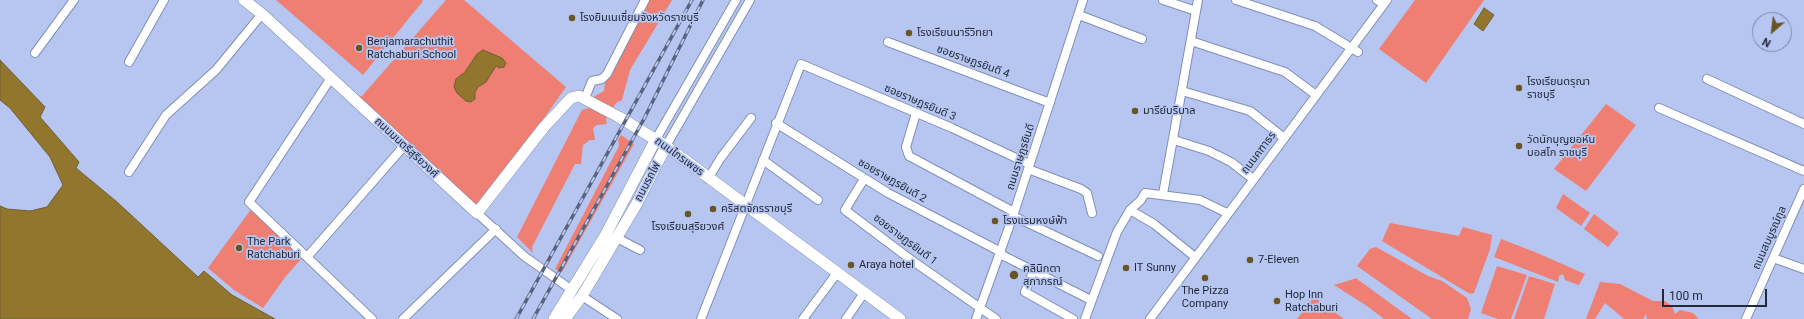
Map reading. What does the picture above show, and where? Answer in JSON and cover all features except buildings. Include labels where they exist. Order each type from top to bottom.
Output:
[{"type":"main road","name":"ถนนมนตรีสุริยวงศ์","points":[[244,0],[262,14],[477,213]]},
{"type":"main road","points":[[477,213],[544,127],[564,104],[571,98],[579,96],[586,99]]},
{"type":"main road","name":"ถนนไกรเพชร","points":[[586,99],[615,114],[666,146],[708,179],[900,319]]},
{"type":"main road","name":"ถนนรถไฟ","points":[[554,319],[605,236],[656,140]]},
{"type":"main road","name":"ถนนรถไฟ","points":[[565,319],[582,296],[617,238],[636,205],[666,146]]},
{"type":"street","points":[[35,53],[74,0]]},
{"type":"street","points":[[128,62],[164,0]]},
{"type":"street","points":[[586,99],[592,81],[602,79],[607,74],[645,0]]},
{"type":"street","name":"ถนนรถไฟ","points":[[656,140],[736,0]]},
{"type":"street","name":"ถนนรถไฟ","points":[[666,146],[750,0]]},
{"type":"street","name":"ถนนราษฎรยินดี","points":[[976,319],[1001,253],[1083,0]]},
{"type":"street","points":[[1163,0],[1196,11]]},
{"type":"street","points":[[1163,194],[1174,140],[1198,0]]},
{"type":"street","points":[[1236,0],[1315,26],[1355,50]]},
{"type":"street","name":"ถนนคฑาธร","points":[[1150,319],[1227,213],[1316,95],[1355,50],[1383,1]]},
{"type":"street","points":[[129,172],[166,115],[216,70],[262,14]]},
{"type":"street","points":[[1078,15],[1142,39]]},
{"type":"street","points":[[1191,41],[1285,72],[1316,95]]},
{"type":"street","name":"ซอยราษฎรยินดี 4","points":[[888,42],[1050,103]]},
{"type":"street","name":"ซอยราษฎรยินดี 3","points":[[776,124],[801,64],[916,113],[1029,167],[1081,189],[1087,194],[1092,213]]},
{"type":"street","points":[[331,78],[249,202],[308,256],[372,319]]},
{"type":"street","points":[[1707,79],[1804,124]]},
{"type":"street","points":[[1182,91],[1250,111],[1284,138]]},
{"type":"street","points":[[1659,108],[1804,171]]},
{"type":"street","points":[[916,113],[906,147],[909,156],[1014,214],[1098,256]]},
{"type":"street","points":[[708,179],[720,159],[751,118]]},
{"type":"street","points":[[701,319],[776,124]]},
{"type":"street","name":"ซอยราษฎรยินดี 2","points":[[776,124],[864,179],[1001,253],[1033,272],[1087,298]]},
{"type":"street","points":[[1174,140],[1221,157],[1231,162],[1253,179]]},
{"type":"street","points":[[308,256],[404,146]]},
{"type":"street","points":[[762,160],[818,200]]},
{"type":"street","name":"ซอยราษฎรยินดี 1","points":[[864,179],[846,210],[910,259],[981,308]]},
{"type":"street","name":"ถนนสมบูรณ์กูล","points":[[1746,319],[1773,258],[1800,207],[1804,189]]},
{"type":"street","points":[[1086,319],[1117,232],[1130,210],[1141,200],[1145,193],[1163,194],[1200,200],[1227,213]]},
{"type":"street","points":[[1130,210],[1154,224],[1195,257]]},
{"type":"street","name":"ถนนมนตรีสุริยวงศ์","points":[[477,213],[520,252],[572,290]]},
{"type":"street","points":[[403,319],[496,229]]},
{"type":"street","points":[[617,238],[640,250]]},
{"type":"street","points":[[1773,258],[1804,269]]},
{"type":"street","points":[[1033,272],[1025,292],[1073,319]]},
{"type":"street","points":[[803,319],[837,273]]},
{"type":"street","points":[[846,319],[864,293]]},
{"type":"street","points":[[582,296],[617,319]]},
{"type":"street","points":[[981,308],[996,319]]},
{"type":"shaded area","name":"Benjamarachuthit Ratchaburi School","points":[[276,0],[422,0],[423,1],[363,75]]},
{"type":"shaded area","points":[[446,0],[464,0],[566,87],[477,213],[350,95],[362,96]]},
{"type":"shaded area","points":[[648,0],[672,0],[630,70],[622,100],[616,103],[606,119],[607,124],[597,125],[593,128],[595,140],[590,140],[583,145],[581,164],[575,164],[532,247],[533,253],[517,237],[582,110],[589,108],[595,96],[604,91],[605,83]]},
{"type":"shaded area","points":[[1415,0],[1484,0],[1426,83],[1379,49]]},
{"type":"shaded area","points":[[1484,8],[1494,15],[1483,31],[1474,24]]},
{"type":"shaded area","points":[[483,50],[502,58],[506,63],[504,67],[499,68],[496,66],[486,82],[478,87],[475,92],[475,99],[471,102],[466,101],[457,93],[454,87],[456,79],[465,72],[477,54]]},
{"type":"shaded area","points":[[0,60],[45,107],[40,117],[79,162],[76,168],[117,202],[198,277],[204,271],[232,295],[275,319],[0,319],[0,206],[7,209],[30,211],[47,207],[63,185],[50,157],[10,108],[0,100]]},
{"type":"shaded area","points":[[1606,104],[1636,125],[1586,191],[1554,169]]},
{"type":"shaded area","points":[[621,135],[634,144],[562,272],[555,269],[619,146],[618,140]]},
{"type":"shaded area","points":[[1563,194],[1590,213],[1581,226],[1556,208]]},
{"type":"shaded area","points":[[252,208],[303,257],[286,276],[263,308],[234,290],[208,268]]},
{"type":"shaded area","points":[[1594,214],[1619,233],[1608,247],[1584,229]]},
{"type":"shaded area","points":[[1390,223],[1459,236],[1463,227],[1492,235],[1490,249],[1474,293],[1470,294],[1382,241]]},
{"type":"shaded area","points":[[1501,239],[1585,274],[1579,285],[1565,280],[1563,274],[1559,276],[1558,282],[1494,257]]},
{"type":"shaded area","points":[[1376,247],[1428,276],[1442,281],[1467,298],[1471,309],[1468,319],[1432,319],[1357,266],[1370,249]]},
{"type":"shaded area","points":[[1497,266],[1527,275],[1511,319],[1498,319],[1481,313]]},
{"type":"shaded area","points":[[1529,276],[1555,284],[1544,319],[1514,319]]},
{"type":"shaded area","points":[[1357,278],[1412,319],[1384,319],[1334,285]]},
{"type":"shaded area","points":[[1600,282],[1620,284],[1653,301],[1665,301],[1672,306],[1675,314],[1680,310],[1693,313],[1699,319],[1647,319],[1646,314],[1643,319],[1624,319],[1605,303],[1595,319],[1586,319]]},
{"type":"shaded area","points":[[1314,297],[1344,319],[1297,319]]},
{"type":"railway","points":[[516,319],[692,0]]},
{"type":"railway","points":[[533,319],[645,117],[703,0]]},
{"type":"place","name":"โรงยิมเนเซี่ยมจังหวัดราชบุรี","points":[[572,18]]},
{"type":"place","name":"โรงเรียนนารีวิทยา","points":[[909,33]]},
{"type":"place","name":"Benjamarachuthit Ratchaburi School","points":[[359,48]]},
{"type":"place","name":"โรงเรียนดรุณา ราชบุรี","points":[[1519,88]]},
{"type":"place","name":"มารีย์บริบาล","points":[[1135,111]]},
{"type":"place","name":"วัดนักบุญยอห์น บอสโก ราชบุรี","points":[[1519,146]]},
{"type":"place","name":"คริสตจักรราชบุรี","points":[[713,209]]},
{"type":"place","name":"โรงเรียนสุริยวงศ์","points":[[688,214]]},
{"type":"place","name":"โรงแรมหงษ์ฟ้า","points":[[995,221]]},
{"type":"place","name":"The Park Ratchaburi","points":[[239,248]]},
{"type":"place","name":"7-Eleven","points":[[1250,260]]},
{"type":"place","name":"Araya hotel","points":[[851,265]]},
{"type":"place","name":"IT Sunny","points":[[1126,268]]},
{"type":"place","name":"คลินิกตา สุภาภรณ์","points":[[1014,275]]},
{"type":"place","name":"The Pizza Company","points":[[1205,278]]},
{"type":"place","name":"Hop Inn Ratchaburi","points":[[1277,301]]}]
